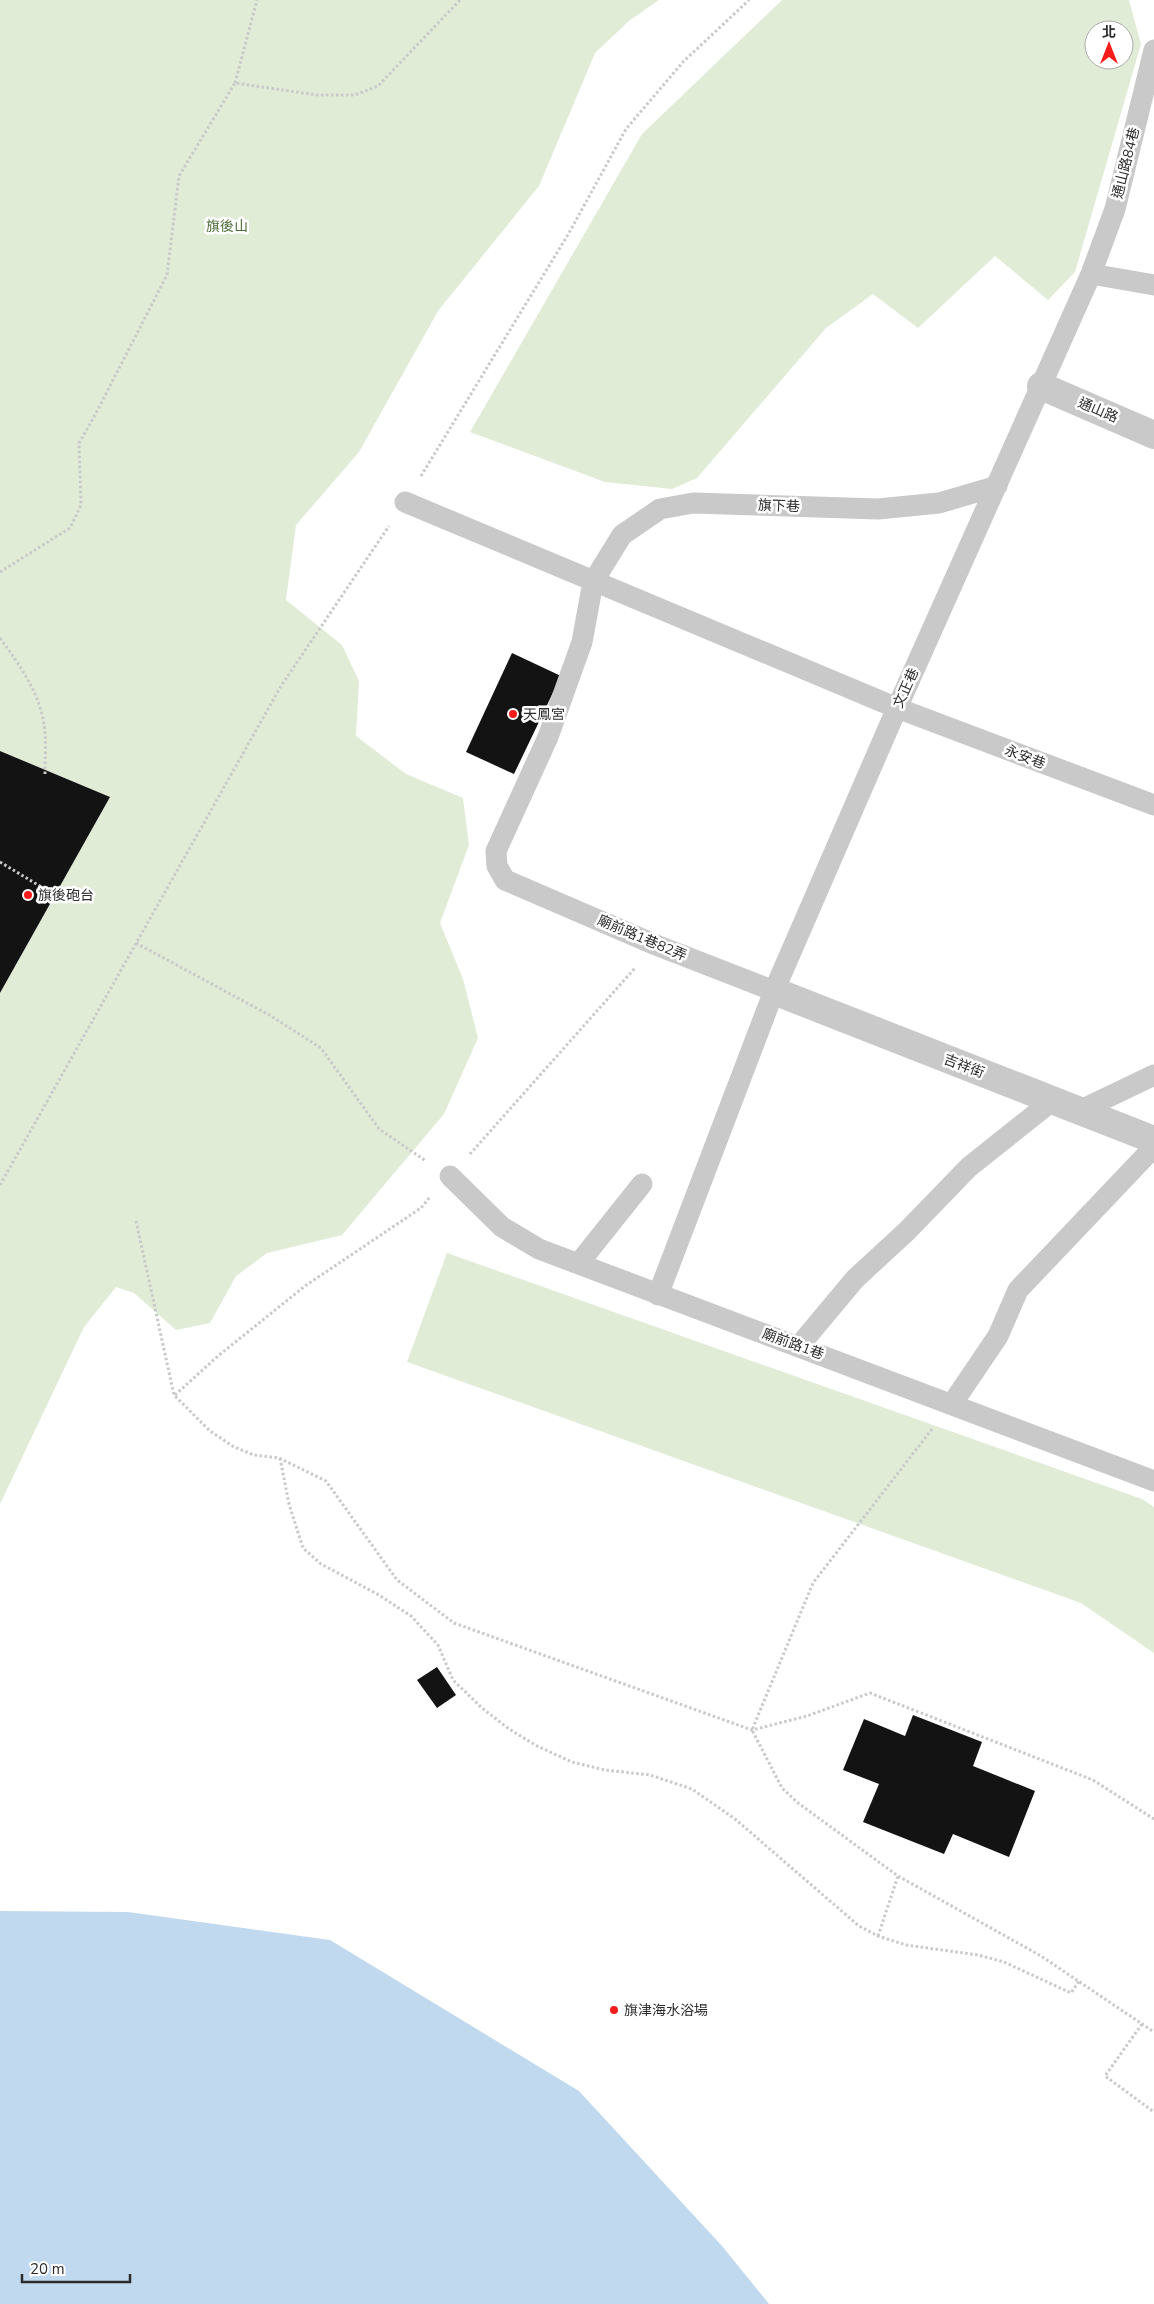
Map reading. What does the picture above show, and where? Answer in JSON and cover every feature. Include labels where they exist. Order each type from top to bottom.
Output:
[{"type":"street","name":"通山路","points":[[1041,386],[1154,435]]},
{"type":"street","name":"吉祥街","points":[[774,992],[1154,1140]]},
{"type":"lane","name":"通山路84巷","points":[[1041,386],[1091,274],[1115,209],[1154,50]]},
{"type":"lane","points":[[1091,274],[1154,285]]},
{"type":"lane","name":"文正巷","points":[[774,992],[897,708],[1041,386]]},
{"type":"lane","name":"旗下巷","points":[[592,582],[622,535],[660,509],[693,503],[878,509],[939,503],[997,486]]},
{"type":"lane","points":[[405,502],[592,582],[897,708]]},
{"type":"lane","name":"廟前路1巷82弄","points":[[592,582],[582,642],[548,737],[496,851],[497,866],[505,880],[774,992]]},
{"type":"lane","name":"永安巷","points":[[897,708],[1154,805]]},
{"type":"lane","points":[[658,1295],[774,992]]},
{"type":"lane","points":[[1079,1111],[1154,1075]]},
{"type":"lane","points":[[799,1346],[855,1280],[907,1231],[969,1167],[1052,1101]]},
{"type":"lane","points":[[952,1404],[998,1336],[1018,1290],[1154,1147]]},
{"type":"lane","name":"廟前路1巷","points":[[450,1176],[502,1227],[538,1249],[1154,1481]]},
{"type":"lane","points":[[579,1263],[642,1184]]},
{"type":"path","points":[[0,572],[70,528],[82,504],[79,443],[167,275],[178,176],[235,83],[257,0]]},
{"type":"path","points":[[235,83],[317,95],[356,95],[378,86],[460,0]]},
{"type":"path","points":[[0,1185],[281,686],[405,502],[569,233],[626,129],[684,62],[749,0]]},
{"type":"path","points":[[0,638],[21,668],[37,698],[45,731],[45,775]]},
{"type":"path","points":[[0,862],[48,891]]},
{"type":"path","points":[[136,943],[271,1016],[321,1048],[379,1129],[450,1176]]},
{"type":"path","points":[[174,1395],[218,1356],[305,1286],[421,1208],[656,944]]},
{"type":"path","points":[[136,1221],[174,1395],[210,1431],[234,1447],[254,1455],[279,1458],[326,1481],[397,1580],[454,1623],[752,1730],[807,1716],[870,1693],[1093,1780],[1154,1819]]},
{"type":"path","points":[[952,1404],[813,1583],[752,1730],[782,1788],[798,1803],[898,1876],[1041,1956],[1154,2032]]},
{"type":"path","points":[[279,1458],[289,1504],[302,1548],[321,1564],[379,1595],[411,1616],[438,1645],[453,1680],[482,1708],[509,1729],[537,1746],[572,1762],[605,1770],[650,1775],[692,1789],[735,1819],[859,1926],[878,1936],[906,1945],[987,1957],[1004,1962],[1070,1993],[1079,1981]]},
{"type":"path","points":[[878,1936],[898,1876]]},
{"type":"path","points":[[1142,2024],[1105,2076],[1154,2112]]},
{"type":"green space","name":"旗後山","points":[[0,0],[659,0],[630,20],[595,53],[539,186],[438,311],[359,452],[296,525],[286,600],[342,645],[359,681],[356,736],[406,774],[463,798],[469,845],[440,923],[463,979],[478,1038],[444,1114],[342,1235],[267,1253],[236,1276],[210,1323],[176,1330],[134,1293],[116,1287],[84,1327],[0,1504],[0,993],[110,797],[0,751]]},
{"type":"green space","points":[[782,0],[1129,0],[1141,44],[1134,68],[1134,20],[1084,20],[1084,70],[1133,70],[1075,272],[1048,300],[995,256],[918,328],[873,294],[826,328],[697,478],[672,489],[605,482],[470,432],[642,134]]},
{"type":"green space","points":[[447,1253],[1142,1499],[1154,1507],[1154,1653],[1081,1603],[407,1362]]},
{"type":"water","points":[[0,1911],[128,1912],[330,1940],[579,2091],[722,2246],[769,2304],[0,2304]]},
{"type":"building","name":"天鳳宮","points":[[512,653],[561,676],[514,774],[466,752]]},
{"type":"building","name":"旗後砲台","points":[[0,751],[110,797],[0,993]]},
{"type":"building","points":[[437,1667],[456,1695],[437,1708],[417,1680]]},
{"type":"building","points":[[913,1715],[982,1742],[973,1766],[1035,1791],[1009,1857],[953,1834],[944,1854],[863,1822],[879,1784],[843,1770],[864,1719],[905,1736]]},
{"type":"place","name":"天鳳宮","points":[[513,714]]},
{"type":"place","name":"旗後砲台","points":[[28,895]]},
{"type":"place","name":"旗津海水浴場","points":[[614,2010]]}]
